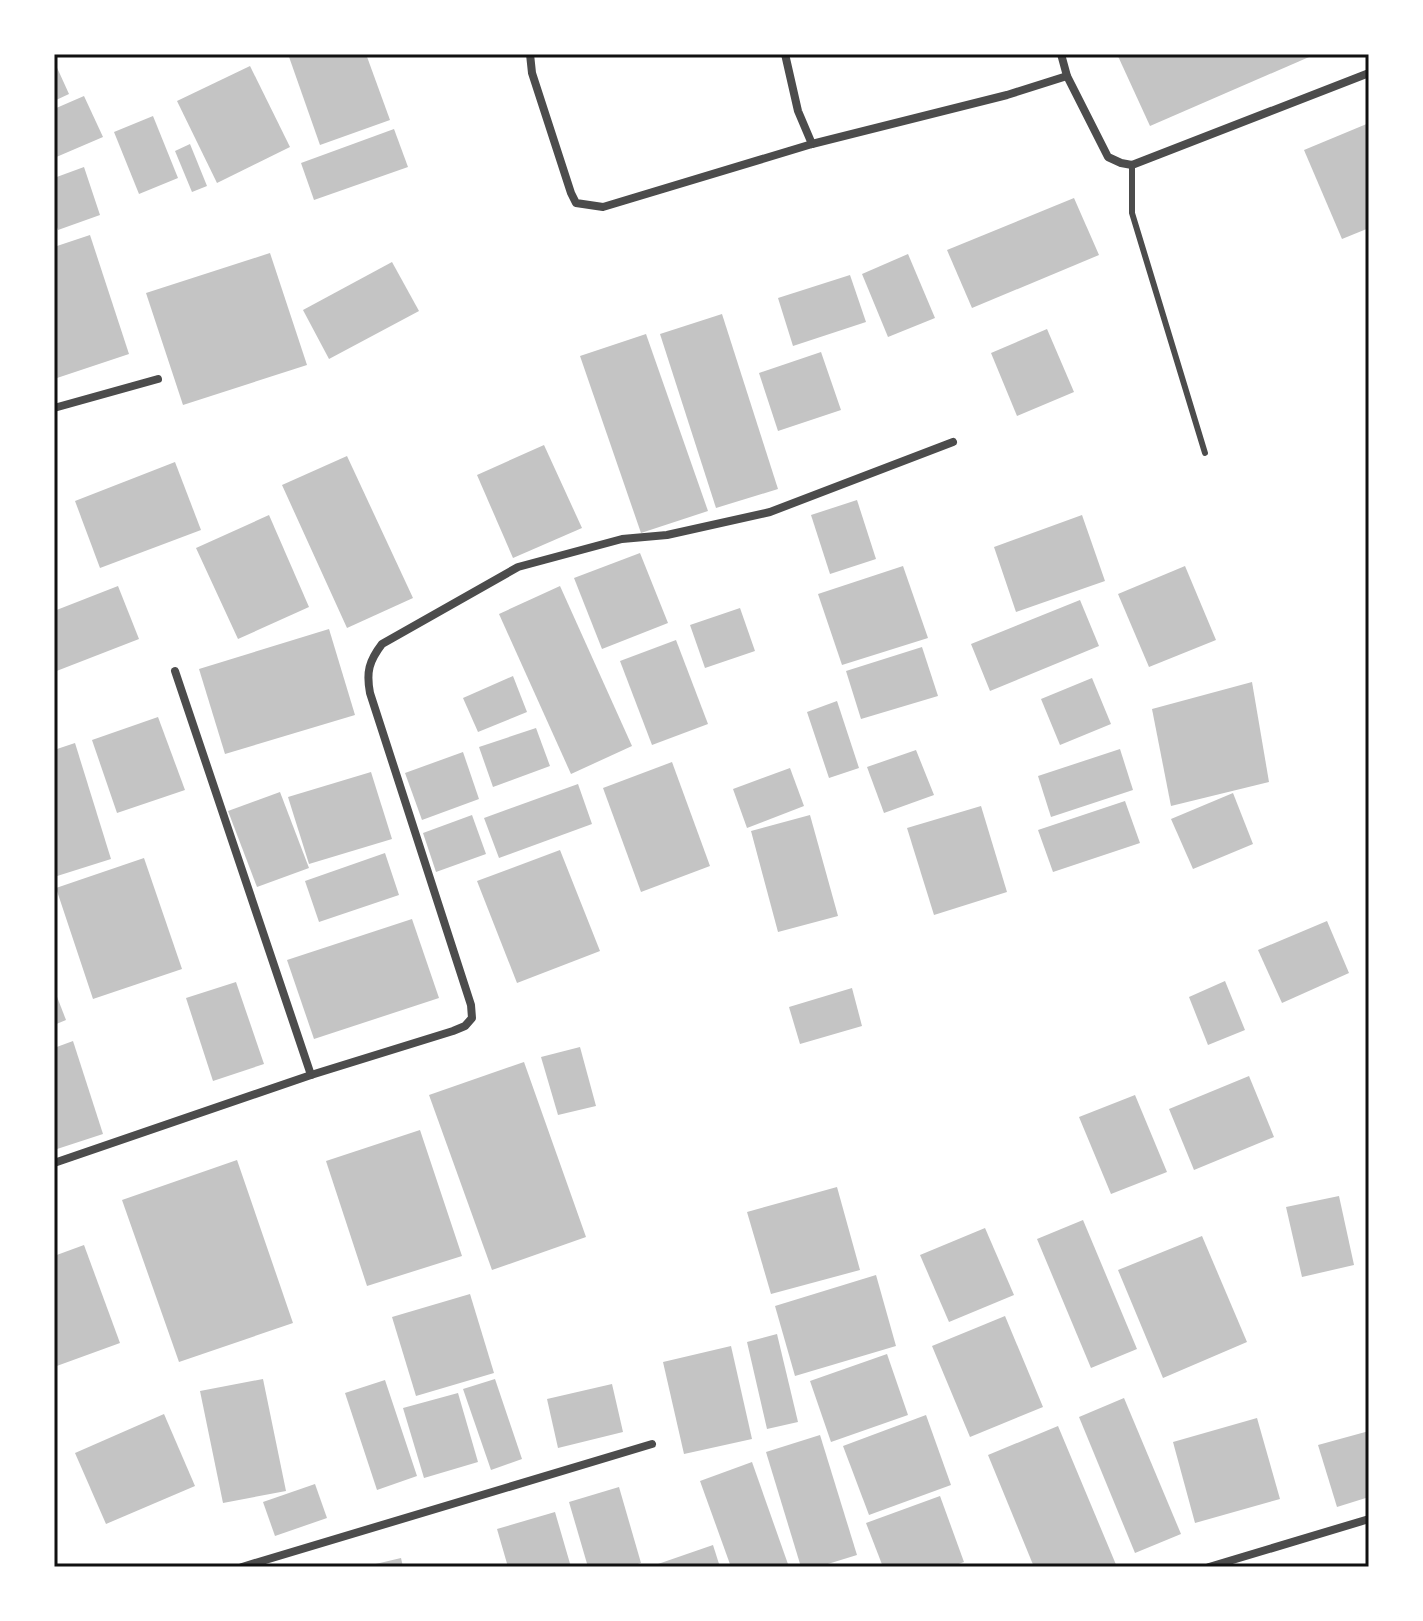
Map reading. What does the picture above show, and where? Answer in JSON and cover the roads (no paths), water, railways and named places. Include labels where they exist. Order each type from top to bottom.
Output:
[{"type":"street","points":[[530,54],[532,73],[571,193],[576,203],[603,207],[812,144],[1007,95],[1067,76]]},
{"type":"street","points":[[785,54],[798,111],[812,144]]},
{"type":"street","points":[[1061,54],[1067,76],[1108,157],[1132,165],[1369,73]]},
{"type":"street","points":[[54,408],[158,379]]},
{"type":"street","points":[[54,1163],[311,1075],[453,1031],[465,1026],[472,1018],[471,1005],[370,693],[367,678],[369,661],[382,644],[518,567],[622,539],[684,532],[770,512],[953,442]]},
{"type":"street","points":[[175,671],[311,1075]]},
{"type":"street","points":[[242,1567],[652,1444]]},
{"type":"street","points":[[1209,1567],[1369,1519]]},
{"type":"lane","points":[[1132,165],[1132,213],[1205,453]]}]
